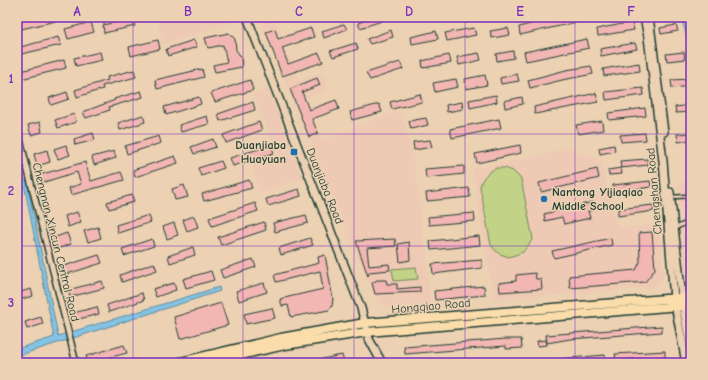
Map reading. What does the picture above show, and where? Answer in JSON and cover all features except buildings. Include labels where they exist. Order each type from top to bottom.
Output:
[{"type":"main road","name":"Duanjiaba Road","points":[[247,17],[361,308],[373,348],[382,363]]},
{"type":"main road","name":"Chengshan Road","points":[[644,17],[669,198]]},
{"type":"main road","name":"Chengshan Road","points":[[649,17],[653,37],[671,228],[681,303],[686,363]]},
{"type":"main road","name":"Hongqiao Road","points":[[176,363],[281,338],[366,327],[681,303],[691,297]]},
{"type":"main road","name":"Chengshan Road","points":[[681,303],[691,350]]},
{"type":"main road","name":"Hongqiao Road","points":[[204,363],[366,327]]},
{"type":"street","name":"Chengnan Xincun Central Road","points":[[17,127],[76,363]]},
{"type":"lane","points":[[669,198],[691,196]]},
{"type":"lane","points":[[671,228],[691,221]]},
{"type":"shaded area","points":[[157,17],[235,17],[237,21],[163,44]]},
{"type":"shaded area","points":[[259,17],[273,17],[298,81],[322,73],[328,89],[305,98],[321,141],[394,112],[401,113],[414,161],[431,304],[390,307],[383,306],[377,301]]},
{"type":"shaded area","points":[[268,89],[303,178],[261,193],[252,166],[278,155],[253,94]]},
{"type":"shaded area","name":"Nantong Yijiaqiao Middle School","points":[[569,148],[600,160],[618,229],[659,224],[663,277],[661,282],[653,287],[494,300],[473,170]]},
{"type":"shaded area","points":[[691,180],[691,278],[685,273],[678,184]]},
{"type":"green space","points":[[496,168],[505,168],[513,171],[521,179],[533,239],[523,252],[509,257],[500,254],[491,245],[480,187],[485,176]]},
{"type":"green space","points":[[416,267],[418,279],[394,281],[392,269]]},
{"type":"water","points":[[681,17],[691,17],[691,51]]},
{"type":"water","points":[[17,172],[27,182],[58,336],[219,287],[220,291],[17,356],[17,349],[54,337],[25,189],[22,181],[17,176]]},
{"type":"place","name":"Duanjiaba Huayuan","points":[[294,152]]},
{"type":"place","name":"Nantong Yijiaqiao Middle School","points":[[544,199]]}]
